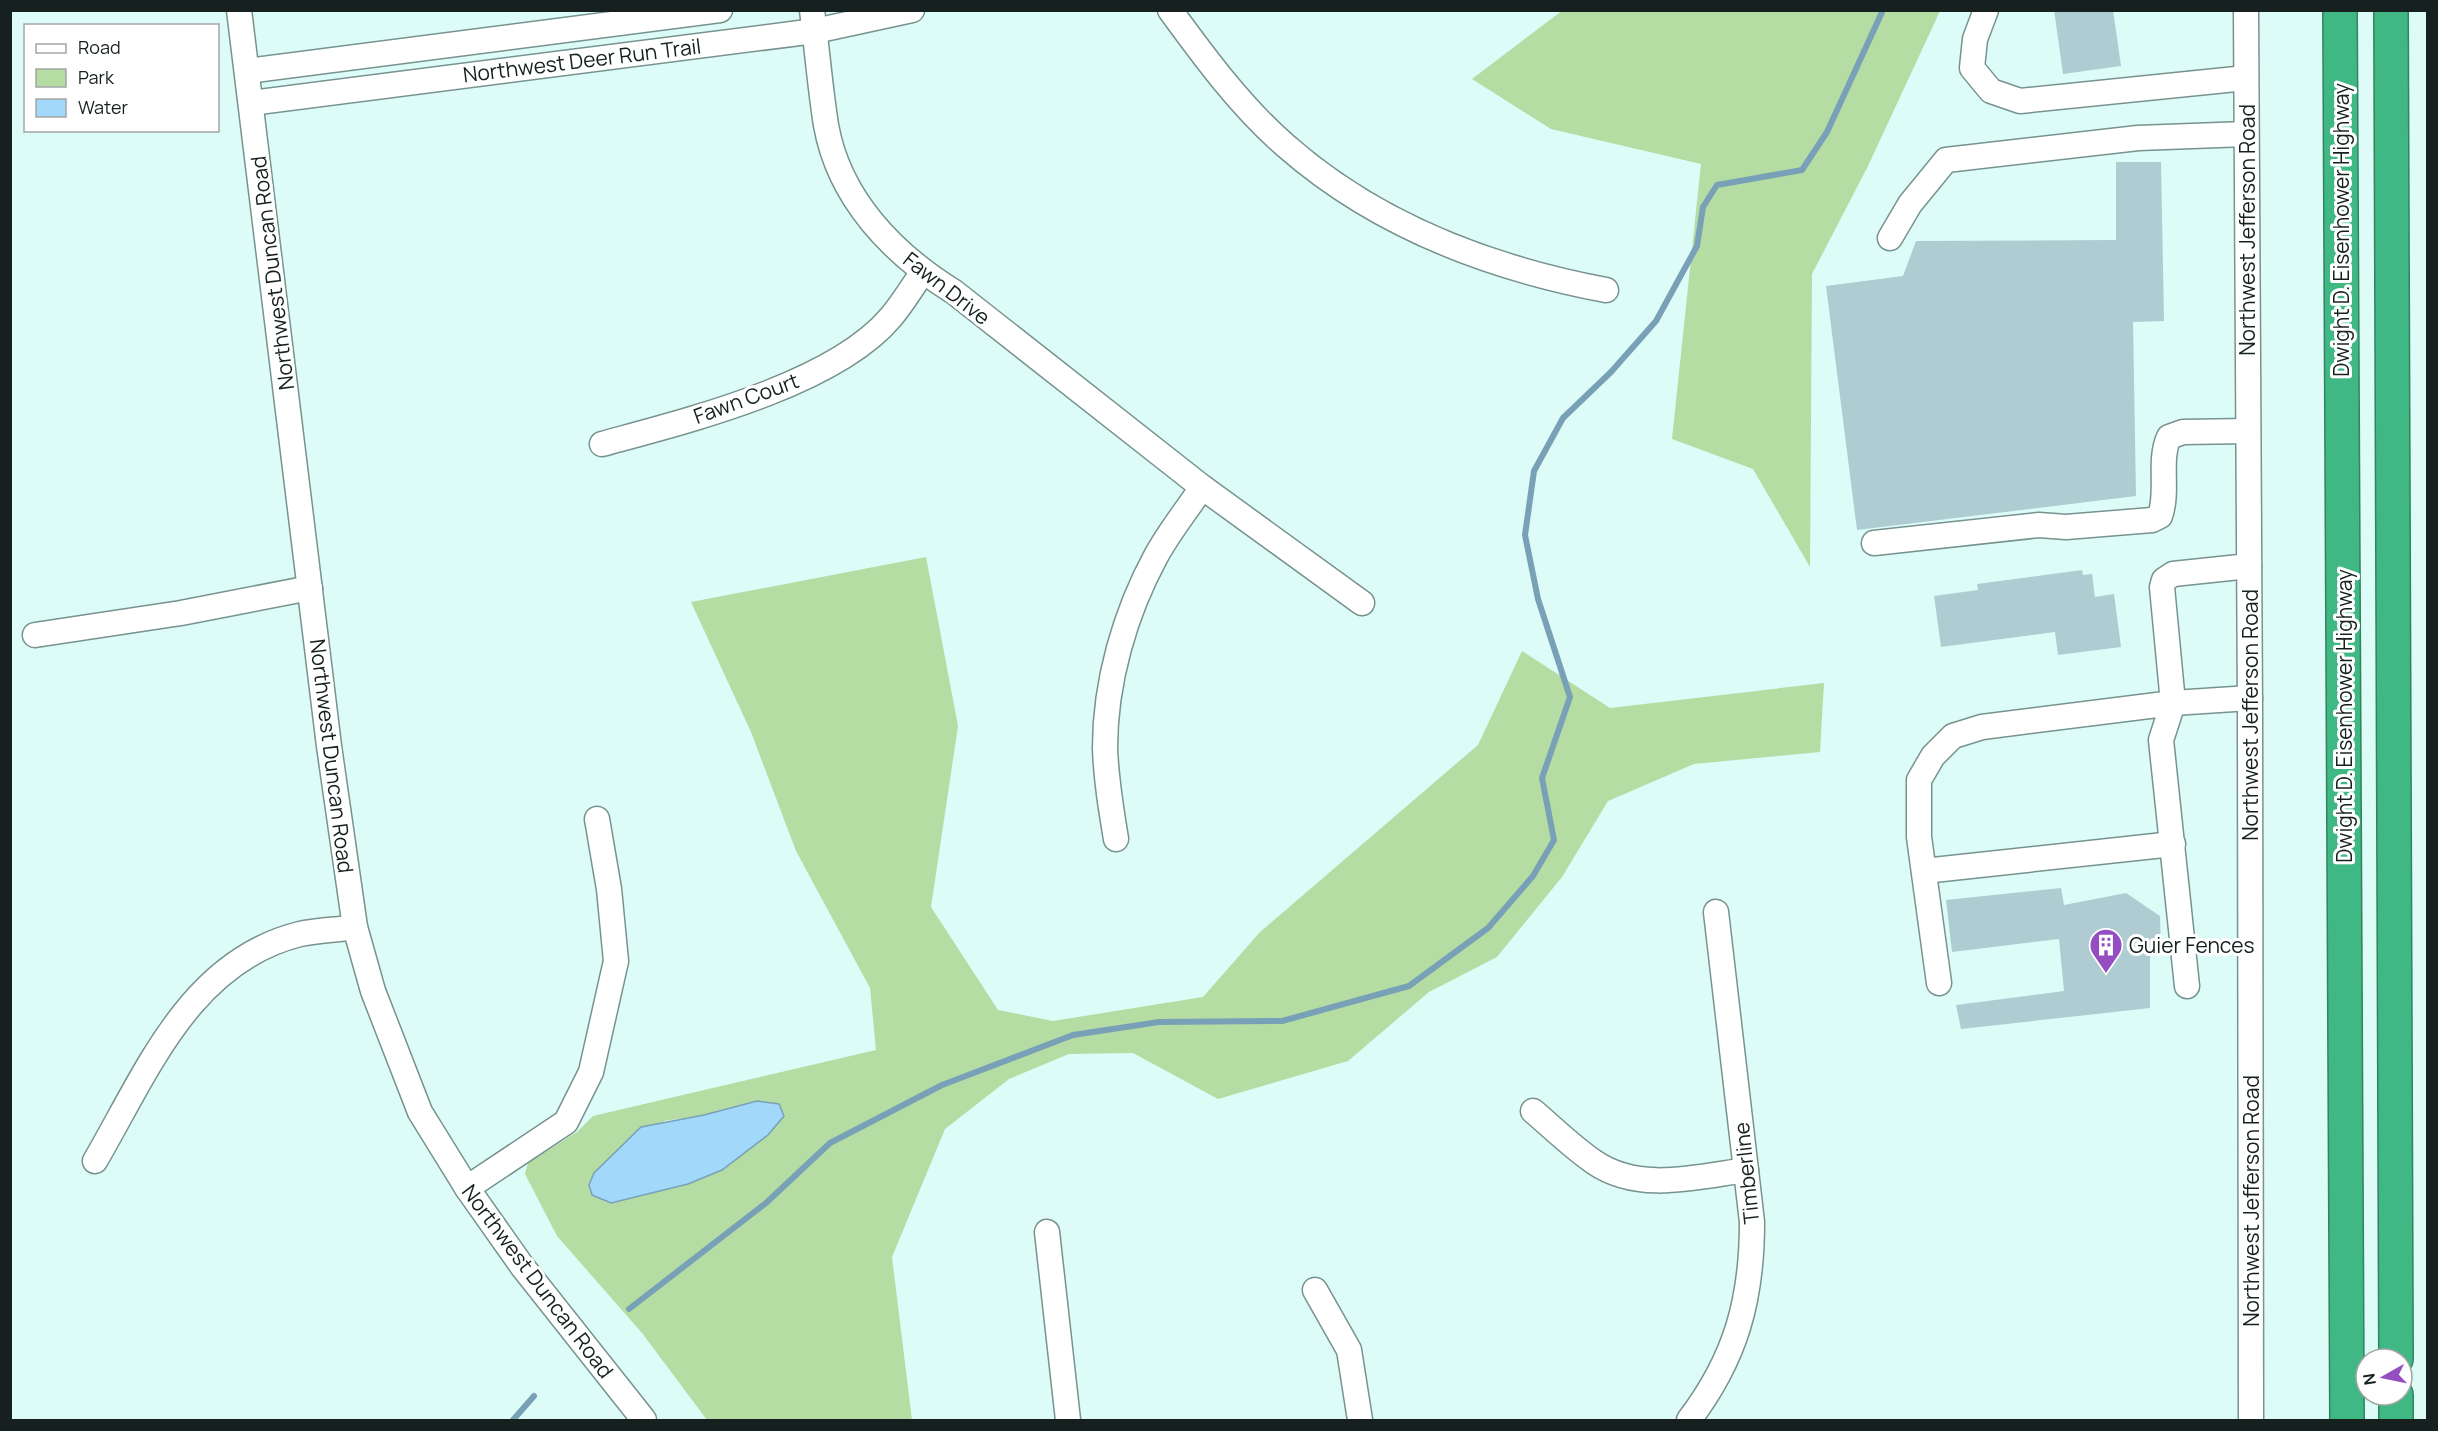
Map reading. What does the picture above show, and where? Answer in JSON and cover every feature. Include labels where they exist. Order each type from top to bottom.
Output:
[{"type":"highway","name":"Dwight D. Eisenhower Highway","points":[[2340,10],[2347,1420]]},
{"type":"highway","points":[[2391,10],[2396,1347]]},
{"type":"street","name":"Northwest Duncan Road","points":[[239,10],[329,746],[355,927],[373,991],[420,1112],[467,1188],[522,1266],[644,1420]]},
{"type":"street","name":"Northwest Deer Run Trail","points":[[247,71],[720,10]]},
{"type":"street","name":"Northwest Deer Run Trail","points":[[251,103],[544,65],[814,21],[912,10]]},
{"type":"street","points":[[1170,10],[1216,71],[1255,115],[1285,145],[1330,182],[1398,223],[1482,258],[1565,282],[1606,290]]},
{"type":"street","points":[[1986,10],[1975,39],[1972,68],[1991,92],[2020,101],[2246,78]]},
{"type":"street","name":"Northwest Jefferson Road","points":[[2246,10],[2251,1420]]},
{"type":"street","name":"Fawn Drive","points":[[814,21],[826,127],[851,193],[872,225],[922,272],[954,292],[1202,488],[1362,603]]},
{"type":"street","points":[[539,34],[544,65]]},
{"type":"street","points":[[1890,238],[1910,204],[1946,160],[2138,138],[2246,134]]},
{"type":"street","name":"Fawn Court","points":[[602,444],[772,392],[803,378],[862,343],[890,318],[922,272]]},
{"type":"street","points":[[1874,543],[2039,525],[2066,527],[2152,520],[2160,516],[2164,505],[2164,447],[2169,437],[2183,432],[2248,431]]},
{"type":"street","points":[[1116,839],[1105,747],[1108,707],[1125,628],[1140,588],[1157,554],[1202,488]]},
{"type":"street","points":[[2187,986],[2161,740],[2173,703],[2162,587],[2164,580],[2173,574],[2249,566]]},
{"type":"street","points":[[35,635],[181,613],[310,588]]},
{"type":"street","points":[[1939,983],[1919,837],[1919,780],[1933,756],[1953,736],[1982,727],[2173,703],[2250,698]]},
{"type":"street","points":[[467,1188],[566,1122],[591,1071],[616,961],[609,889],[597,819]]},
{"type":"street","points":[[1924,871],[2173,844]]},
{"type":"street","name":"Timberline","points":[[1689,1420],[1718,1380],[1735,1340],[1752,1267],[1752,1222],[1716,912]]},
{"type":"street","points":[[95,1161],[180,1016],[200,992],[227,968],[259,949],[300,934],[355,927]]},
{"type":"street","points":[[1533,1112],[1595,1163],[1642,1181],[1666,1181],[1746,1170]]},
{"type":"street","points":[[1047,1232],[1068,1420]]},
{"type":"street","points":[[1315,1290],[1349,1350],[1360,1420]]},
{"type":"green space","points":[[1563,10],[1940,11],[1868,166],[1812,274],[1810,567],[1753,469],[1672,439],[1701,164],[1551,129],[1472,79]]},
{"type":"green space","points":[[926,557],[958,726],[931,907],[998,1010],[1053,1021],[1203,997],[1260,932],[1478,745],[1522,651],[1610,708],[1824,683],[1820,752],[1694,764],[1608,801],[1562,877],[1497,957],[1429,992],[1348,1061],[1218,1099],[1133,1053],[1069,1054],[1009,1079],[945,1129],[892,1257],[912,1420],[707,1420],[642,1333],[557,1236],[525,1174],[528,1163],[577,1132],[593,1116],[876,1050],[870,988],[796,851],[751,732],[691,602]],"holes":[[[757,1101],[779,1104],[784,1116],[768,1135],[688,1184],[611,1203],[664,1121],[704,1115]]]},
{"type":"water","points":[[757,1101],[779,1104],[784,1116],[768,1135],[722,1170],[688,1184],[611,1203],[592,1195],[589,1185],[594,1173],[641,1127],[704,1115]]},
{"type":"building","points":[[2054,10],[2113,10],[2121,66],[2063,74]]},
{"type":"building","points":[[2116,162],[2161,162],[2164,321],[2133,322],[2136,496],[1857,530],[1826,286],[1903,276],[1916,241],[2116,240]]},
{"type":"building","points":[[2082,570],[2083,575],[2092,574],[2095,597],[2114,594],[2121,647],[2058,655],[2055,632],[1941,647],[1934,596],[1978,590],[1977,584]]},
{"type":"building","name":"Guier Fences","points":[[2061,888],[2064,905],[2126,893],[2160,916],[2161,952],[2150,956],[2150,1008],[1961,1029],[1956,1005],[2064,991],[2059,939],[1952,952],[1946,900]]},
{"type":"waterway","points":[[629,1309],[766,1203],[830,1143],[942,1085],[1073,1035],[1159,1022],[1282,1021],[1409,986],[1488,928],[1533,876],[1554,840],[1542,778],[1570,697],[1538,599],[1525,535],[1534,471],[1563,418],[1611,372],[1656,321],[1697,246],[1703,207],[1717,185],[1802,170],[1827,132],[1883,10]]},
{"type":"waterway","points":[[513,1420],[534,1396]]},
{"type":"place","name":"Guier Fences","points":[[2106,974]]}]
